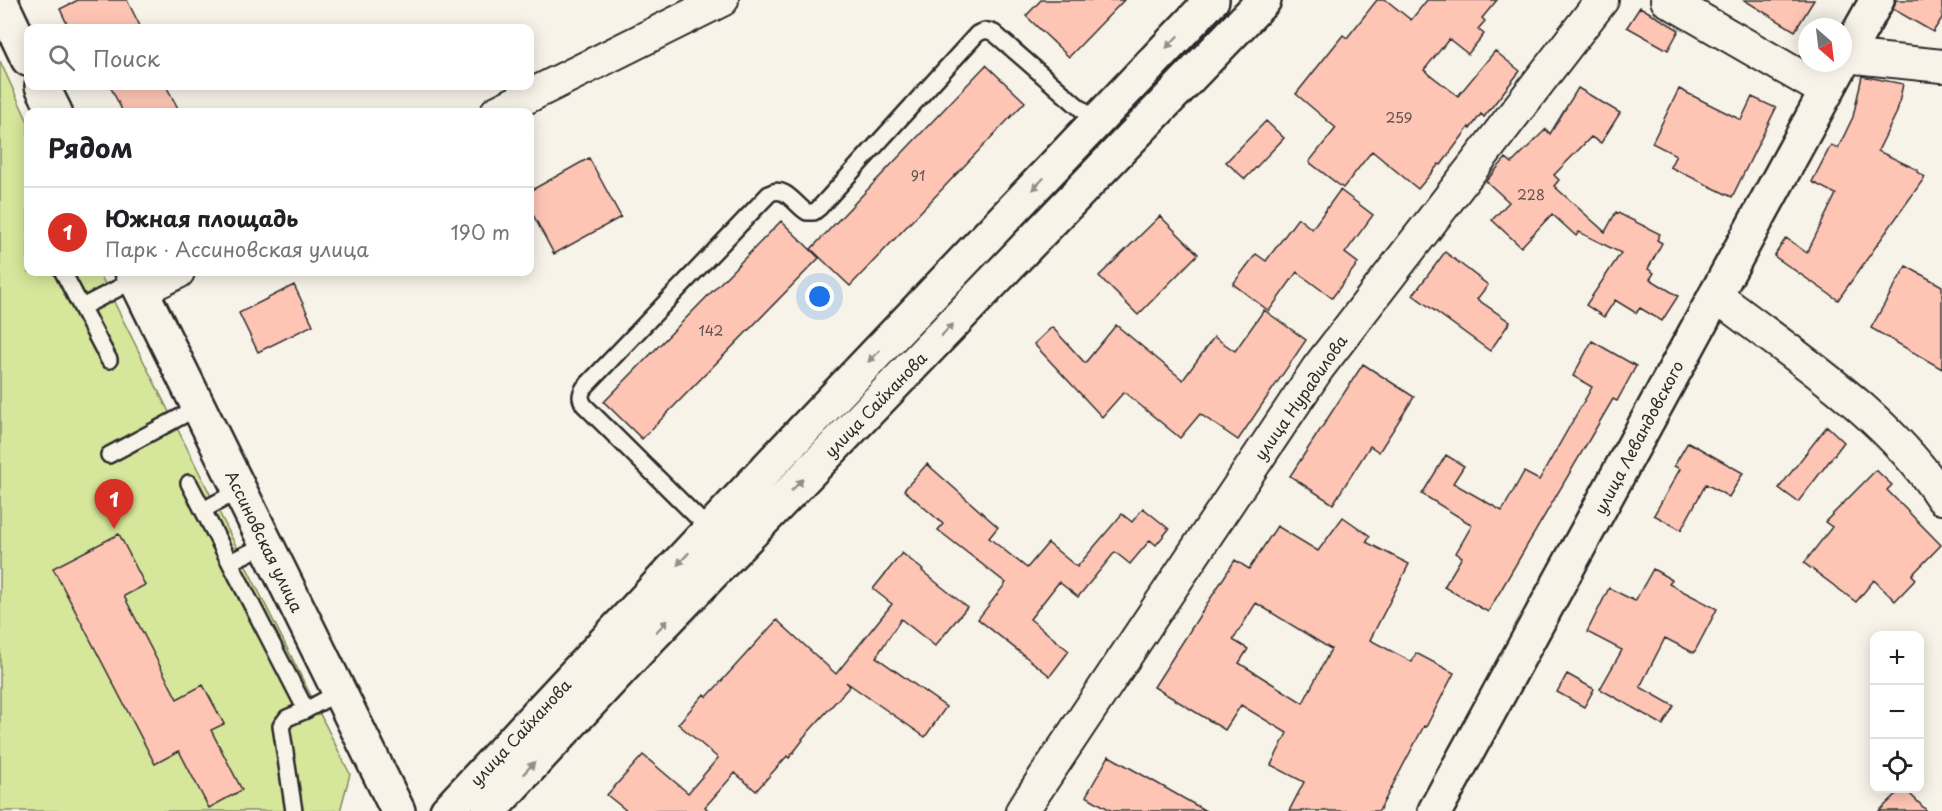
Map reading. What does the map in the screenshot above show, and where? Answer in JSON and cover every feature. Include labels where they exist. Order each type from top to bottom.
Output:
[{"type":"main road","points":[[0,0],[24,51]]},
{"type":"main road","name":"улица Сайханова","points":[[450,810],[710,530],[1212,0]]},
{"type":"main road","name":"улица Сайханова","points":[[489,811],[650,638],[1264,0]]},
{"type":"main road","name":"улица Левандовского","points":[[1852,45],[1877,0]]},
{"type":"main road","name":"улица Левандовского","points":[[1435,811],[1838,72]]},
{"type":"main road","points":[[44,90],[53,108]]},
{"type":"main road","name":"Ассиновская улица","points":[[137,280],[398,811]]},
{"type":"street","points":[[505,108],[722,0]]},
{"type":"street","name":"улица Нурадилова","points":[[1022,811],[1318,368],[1602,0]]},
{"type":"street","points":[[1667,0],[1827,92]]},
{"type":"street","points":[[1852,60],[1942,66]]},
{"type":"street","points":[[137,280],[158,276]]},
{"type":"street","points":[[1715,295],[1866,411],[1939,484]]},
{"type":"lane","points":[[710,530],[584,405],[580,399],[580,393],[600,371],[769,194],[780,191],[807,212],[819,208],[982,31],[989,30],[994,33],[1096,122]]},
{"type":"lane","points":[[65,276],[109,360]]},
{"type":"lane","points":[[82,307],[137,280]]},
{"type":"lane","points":[[109,455],[199,407]]},
{"type":"lane","points":[[189,483],[306,710]]},
{"type":"lane","points":[[203,510],[240,490]]},
{"type":"lane","points":[[230,562],[267,544]]},
{"type":"lane","points":[[294,811],[281,726],[287,718],[339,692]]},
{"type":"green space","points":[[0,61],[24,113],[24,276],[101,276],[350,774],[340,811],[0,811]]},
{"type":"building","points":[[78,0],[127,0],[139,24],[67,24],[60,9]]},
{"type":"building","points":[[1041,0],[1124,0],[1069,57],[1026,16]]},
{"type":"building","points":[[1377,0],[1386,0],[1411,20],[1427,0],[1497,0],[1482,18],[1485,21],[1478,29],[1484,34],[1468,54],[1449,39],[1424,70],[1458,96],[1495,51],[1520,71],[1484,117],[1481,114],[1470,129],[1469,127],[1441,165],[1439,164],[1418,189],[1372,151],[1343,188],[1309,162],[1336,128],[1296,94],[1343,35],[1347,38]]},
{"type":"building","points":[[1744,0],[1814,0],[1803,18],[1798,18],[1798,26],[1795,31]]},
{"type":"building","points":[[1896,0],[1942,0],[1942,18],[1933,32],[1893,9]]},
{"type":"building","points":[[1640,7],[1679,30],[1668,50],[1627,27]]},
{"type":"building","points":[[986,65],[1025,102],[850,286],[811,249]]},
{"type":"building","points":[[1862,76],[1903,84],[1897,112],[1878,151],[1918,170],[1917,172],[1925,177],[1838,300],[1774,256],[1786,238],[1807,253],[1836,194],[1812,182],[1831,145],[1838,148],[1853,117]]},
{"type":"building","points":[[1578,88],[1620,113],[1601,143],[1591,137],[1554,175],[1559,180],[1554,186],[1605,232],[1616,212],[1660,234],[1657,240],[1662,243],[1648,269],[1654,273],[1650,279],[1678,296],[1662,321],[1640,308],[1636,313],[1615,300],[1604,317],[1586,305],[1621,253],[1579,232],[1576,236],[1552,214],[1521,247],[1492,220],[1509,202],[1486,181],[1506,158],[1512,163],[1546,129],[1550,134]]},
{"type":"building","points":[[1679,89],[1741,120],[1752,97],[1776,108],[1732,197],[1670,167],[1676,155],[1652,143]]},
{"type":"building","points":[[112,90],[168,90],[178,108],[121,108]]},
{"type":"building","points":[[1266,121],[1284,138],[1245,179],[1226,162]]},
{"type":"building","points":[[589,158],[621,217],[554,254],[534,216],[534,189]]},
{"type":"building","points":[[1340,190],[1373,215],[1345,253],[1358,263],[1332,298],[1297,272],[1269,311],[1233,284],[1256,254],[1266,261],[1298,218],[1312,229]]},
{"type":"building","points":[[1160,216],[1198,254],[1138,315],[1099,276]]},
{"type":"building","points":[[781,221],[819,258],[642,439],[604,402]]},
{"type":"building","points":[[1445,252],[1488,285],[1477,299],[1510,322],[1490,351],[1413,295]]},
{"type":"building","points":[[1906,266],[1942,286],[1942,369],[1871,328]]},
{"type":"building","points":[[294,285],[313,325],[258,352],[239,313]]},
{"type":"building","points":[[1264,310],[1306,340],[1238,440],[1200,414],[1180,438],[1124,392],[1102,417],[1034,344],[1052,327],[1085,363],[1116,325],[1183,380],[1214,337],[1235,351]]},
{"type":"building","points":[[1592,341],[1636,366],[1617,401],[1613,399],[1488,612],[1444,587],[1462,557],[1456,553],[1472,525],[1422,494],[1446,455],[1464,466],[1453,483],[1502,511],[1524,472],[1539,480],[1592,387],[1573,376]]},
{"type":"building","points":[[1363,364],[1414,397],[1379,452],[1370,446],[1333,504],[1290,476]]},
{"type":"building","points":[[1827,426],[1844,442],[1798,502],[1779,488]]},
{"type":"building","points":[[1688,442],[1743,473],[1729,497],[1706,484],[1681,530],[1654,515],[1680,469],[1674,466]]},
{"type":"building","points":[[927,464],[998,527],[989,538],[1027,568],[1048,543],[1077,567],[1122,514],[1132,522],[1143,508],[1169,529],[1156,545],[1150,540],[1130,564],[1115,552],[1078,597],[1059,582],[1030,619],[1069,651],[1050,676],[978,619],[1006,583],[938,530],[943,524],[904,490]]},
{"type":"building","points":[[1876,470],[1892,485],[1887,490],[1941,545],[1912,575],[1916,579],[1895,601],[1874,580],[1856,602],[1804,563],[1832,527],[1825,522]]},
{"type":"building","points":[[1343,517],[1370,536],[1366,542],[1409,564],[1370,640],[1412,662],[1416,653],[1454,673],[1379,811],[1289,811],[1304,782],[1271,765],[1287,733],[1241,705],[1225,730],[1154,687],[1235,560],[1249,569],[1277,526],[1318,551]],"holes":[[[1256,603],[1331,649],[1303,703],[1239,663],[1248,649],[1233,640]]]},
{"type":"building","points":[[119,534],[145,585],[124,596],[177,699],[203,685],[224,724],[211,730],[242,790],[209,808],[179,751],[155,764],[53,568]]},
{"type":"building","points":[[902,553],[967,607],[935,646],[901,619],[876,657],[946,707],[925,737],[846,682],[850,686],[802,739],[789,758],[787,756],[756,791],[735,773],[705,807],[709,811],[627,811],[607,795],[643,755],[688,793],[718,758],[678,724],[704,694],[707,697],[777,620],[836,674],[892,604],[873,589]]},
{"type":"building","points":[[1653,569],[1672,580],[1669,584],[1717,609],[1694,653],[1665,638],[1640,687],[1674,706],[1663,725],[1600,689],[1622,650],[1587,632],[1609,588],[1635,601]]},
{"type":"building","points":[[1567,674],[1594,689],[1584,707],[1557,692]]},
{"type":"building","points":[[1109,756],[1206,811],[1112,811],[1086,796]]},
{"type":"building","points":[[1898,793],[1909,793],[1927,811],[1879,811]]},
{"type":"place","name":"Южная площадь","points":[[114,529]]}]
